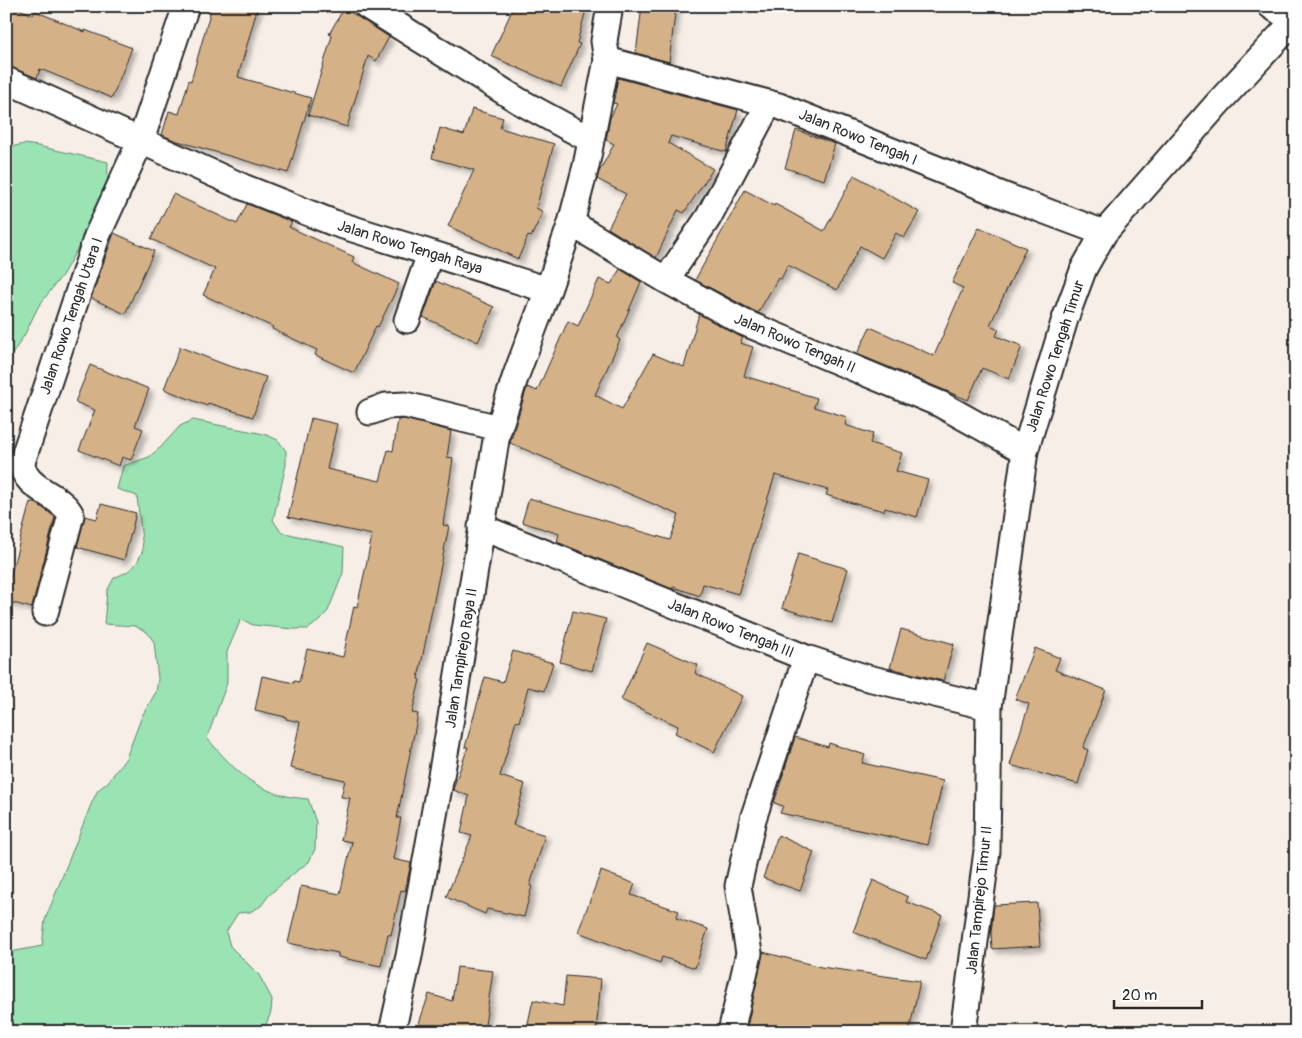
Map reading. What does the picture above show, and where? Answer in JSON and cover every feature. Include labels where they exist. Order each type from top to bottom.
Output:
[{"type":"street","name":"Jalan Rowo Tengah Utara I","points":[[45,613],[71,515],[69,510],[25,476],[22,462],[97,236],[141,140],[186,6]]},
{"type":"street","points":[[367,6],[519,101],[591,140]]},
{"type":"street","points":[[548,290],[571,223],[591,140],[607,60],[604,41],[610,6]]},
{"type":"street","points":[[1271,6],[1295,22]]},
{"type":"street","name":"Jalan Rowo Tengah Timur","points":[[989,707],[1025,451],[1065,319],[1084,268],[1104,233],[1218,103],[1295,22]]},
{"type":"street","name":"Jalan Rowo Tengah I","points":[[607,60],[769,103],[1104,233]]},
{"type":"street","name":"Jalan Rowo Tengah Raya","points":[[6,80],[243,187],[334,223],[548,290]]},
{"type":"street","points":[[666,280],[708,218],[769,103]]},
{"type":"street","name":"Jalan Rowo Tengah II","points":[[571,223],[666,280],[743,322],[940,404],[1025,451]]},
{"type":"street","points":[[407,320],[430,254]]},
{"type":"street","name":"Jalan Tampirejo Raya II","points":[[392,1032],[409,956],[448,742],[481,527],[499,428],[516,375],[548,290]]},
{"type":"street","points":[[370,412],[386,406],[405,405],[499,428]]},
{"type":"street","name":"Jalan Rowo Tengah III","points":[[481,527],[806,658],[864,677],[989,707]]},
{"type":"street","points":[[731,1032],[749,953],[738,886],[753,819],[806,658]]},
{"type":"street","name":"Jalan Tampirejo Timur II","points":[[963,1032],[987,851],[989,707]]},
{"type":"green space","points":[[24,144],[108,162],[107,196],[63,274],[38,307],[25,334],[11,356],[6,395],[6,152],[10,147]]},
{"type":"green space","points":[[193,420],[264,434],[278,440],[286,451],[286,465],[273,520],[281,532],[344,547],[343,573],[328,611],[308,629],[253,625],[241,619],[227,652],[227,683],[207,738],[239,772],[250,780],[275,793],[308,799],[316,822],[315,849],[309,862],[269,895],[261,906],[250,912],[238,913],[226,932],[230,946],[259,975],[272,999],[271,1012],[263,1032],[6,1032],[6,951],[42,946],[45,920],[92,802],[98,790],[108,782],[126,758],[142,716],[156,692],[158,679],[154,642],[147,632],[135,626],[104,624],[107,591],[114,578],[127,572],[137,563],[143,550],[137,496],[117,489],[123,466],[149,457],[180,426]]},
{"type":"building","points":[[6,6],[13,6],[33,15],[35,11],[85,32],[85,30],[132,48],[112,98],[40,69],[37,78],[6,65]]},
{"type":"building","points":[[212,6],[258,6],[238,77],[311,98],[288,173],[162,135],[169,111],[179,114],[189,80],[191,81]]},
{"type":"building","points":[[514,6],[587,6],[577,43],[580,44],[561,87],[491,56]]},
{"type":"building","points":[[642,6],[676,6],[669,62],[636,53]]},
{"type":"building","points":[[344,8],[389,37],[376,61],[368,56],[347,127],[308,115],[332,36],[329,34]]},
{"type":"building","points":[[618,78],[738,110],[726,152],[671,136],[668,143],[713,169],[684,213],[678,210],[656,258],[608,228],[626,194],[597,179],[614,144],[606,140],[610,118],[617,104],[613,103]]},
{"type":"building","points":[[472,109],[503,118],[500,128],[554,144],[536,208],[543,212],[531,237],[528,236],[518,259],[448,226],[474,170],[432,158],[440,128],[464,135]]},
{"type":"building","points":[[796,130],[835,144],[824,180],[785,168]]},
{"type":"building","points":[[854,175],[919,212],[904,238],[896,233],[882,258],[860,246],[837,290],[788,265],[781,279],[778,278],[758,313],[695,280],[745,190],[824,231]]},
{"type":"building","points":[[173,194],[237,224],[247,204],[292,222],[289,227],[354,257],[352,262],[399,284],[378,327],[376,326],[354,373],[315,355],[317,350],[272,329],[273,327],[203,295],[215,269],[151,239]]},
{"type":"building","points":[[979,227],[1026,248],[990,325],[999,329],[996,336],[1022,346],[1009,379],[982,368],[968,400],[857,354],[870,327],[934,356],[963,288],[952,283]]},
{"type":"building","points":[[114,233],[154,251],[125,314],[91,298]]},
{"type":"building","points":[[620,269],[641,282],[617,338],[620,340],[595,395],[622,409],[653,354],[684,367],[699,314],[743,338],[740,343],[753,347],[744,376],[817,398],[814,407],[847,417],[845,425],[873,434],[870,443],[902,453],[896,471],[928,480],[917,517],[885,508],[884,511],[852,503],[826,495],[828,490],[775,475],[738,594],[703,584],[700,596],[673,587],[672,589],[557,542],[559,534],[522,522],[529,498],[670,540],[679,515],[510,443],[527,387],[537,391],[568,321],[578,326],[599,279],[611,284]]},
{"type":"building","points":[[436,281],[494,307],[478,342],[423,317]]},
{"type":"building","points":[[180,347],[226,365],[266,377],[253,417],[208,403],[207,406],[164,389]]},
{"type":"building","points":[[90,365],[149,389],[135,426],[143,429],[131,460],[122,457],[119,466],[79,450],[95,410],[75,402]]},
{"type":"building","points":[[311,418],[337,424],[327,469],[380,481],[388,450],[393,451],[398,420],[404,419],[451,431],[447,457],[453,458],[443,525],[449,526],[412,713],[418,714],[397,818],[401,818],[393,859],[411,863],[405,891],[401,890],[391,935],[388,934],[381,966],[338,957],[338,953],[288,943],[301,886],[340,894],[352,842],[341,840],[350,798],[341,797],[345,780],[290,768],[300,722],[255,710],[262,676],[294,683],[294,681],[299,682],[307,649],[343,657],[354,606],[357,607],[372,535],[288,517]]},
{"type":"building","points":[[30,502],[36,503],[55,517],[32,608],[6,601],[6,593]]},
{"type":"building","points":[[101,504],[136,513],[124,560],[77,547],[85,516],[97,519]]},
{"type":"building","points":[[798,554],[848,569],[832,623],[782,608]]},
{"type":"building","points":[[573,611],[606,619],[592,671],[560,662]]},
{"type":"building","points":[[901,629],[954,644],[943,681],[890,668]]},
{"type":"building","points":[[647,643],[698,665],[695,673],[742,696],[714,752],[675,733],[678,726],[621,700]]},
{"type":"building","points":[[1035,648],[1060,658],[1055,670],[1106,690],[1083,748],[1088,750],[1078,784],[1010,765],[1029,704],[1015,699]]},
{"type":"building","points":[[513,651],[553,663],[544,691],[528,687],[519,722],[516,721],[500,776],[525,784],[513,825],[545,835],[530,886],[532,886],[524,917],[487,909],[485,914],[446,897],[472,836],[461,833],[469,796],[453,790],[454,786],[468,747],[465,747],[485,677],[503,682]]},
{"type":"building","points":[[795,737],[828,747],[829,743],[865,755],[862,763],[943,781],[928,845],[780,813],[783,806],[774,803]]},
{"type":"building","points":[[778,835],[814,852],[800,891],[763,878]]},
{"type":"building","points":[[601,871],[635,884],[631,895],[679,911],[676,918],[708,929],[695,968],[662,957],[660,963],[578,932]]},
{"type":"building","points":[[873,880],[908,897],[906,902],[942,915],[926,960],[853,932]]},
{"type":"building","points":[[1037,903],[1040,946],[992,949],[991,933],[994,905]]},
{"type":"building","points":[[763,952],[821,967],[920,981],[909,1032],[746,1032]]},
{"type":"building","points":[[457,967],[493,971],[484,1032],[416,1032],[429,994],[452,1001]]},
{"type":"building","points":[[566,976],[601,979],[596,1032],[526,1032],[533,1000],[563,1006]]}]
